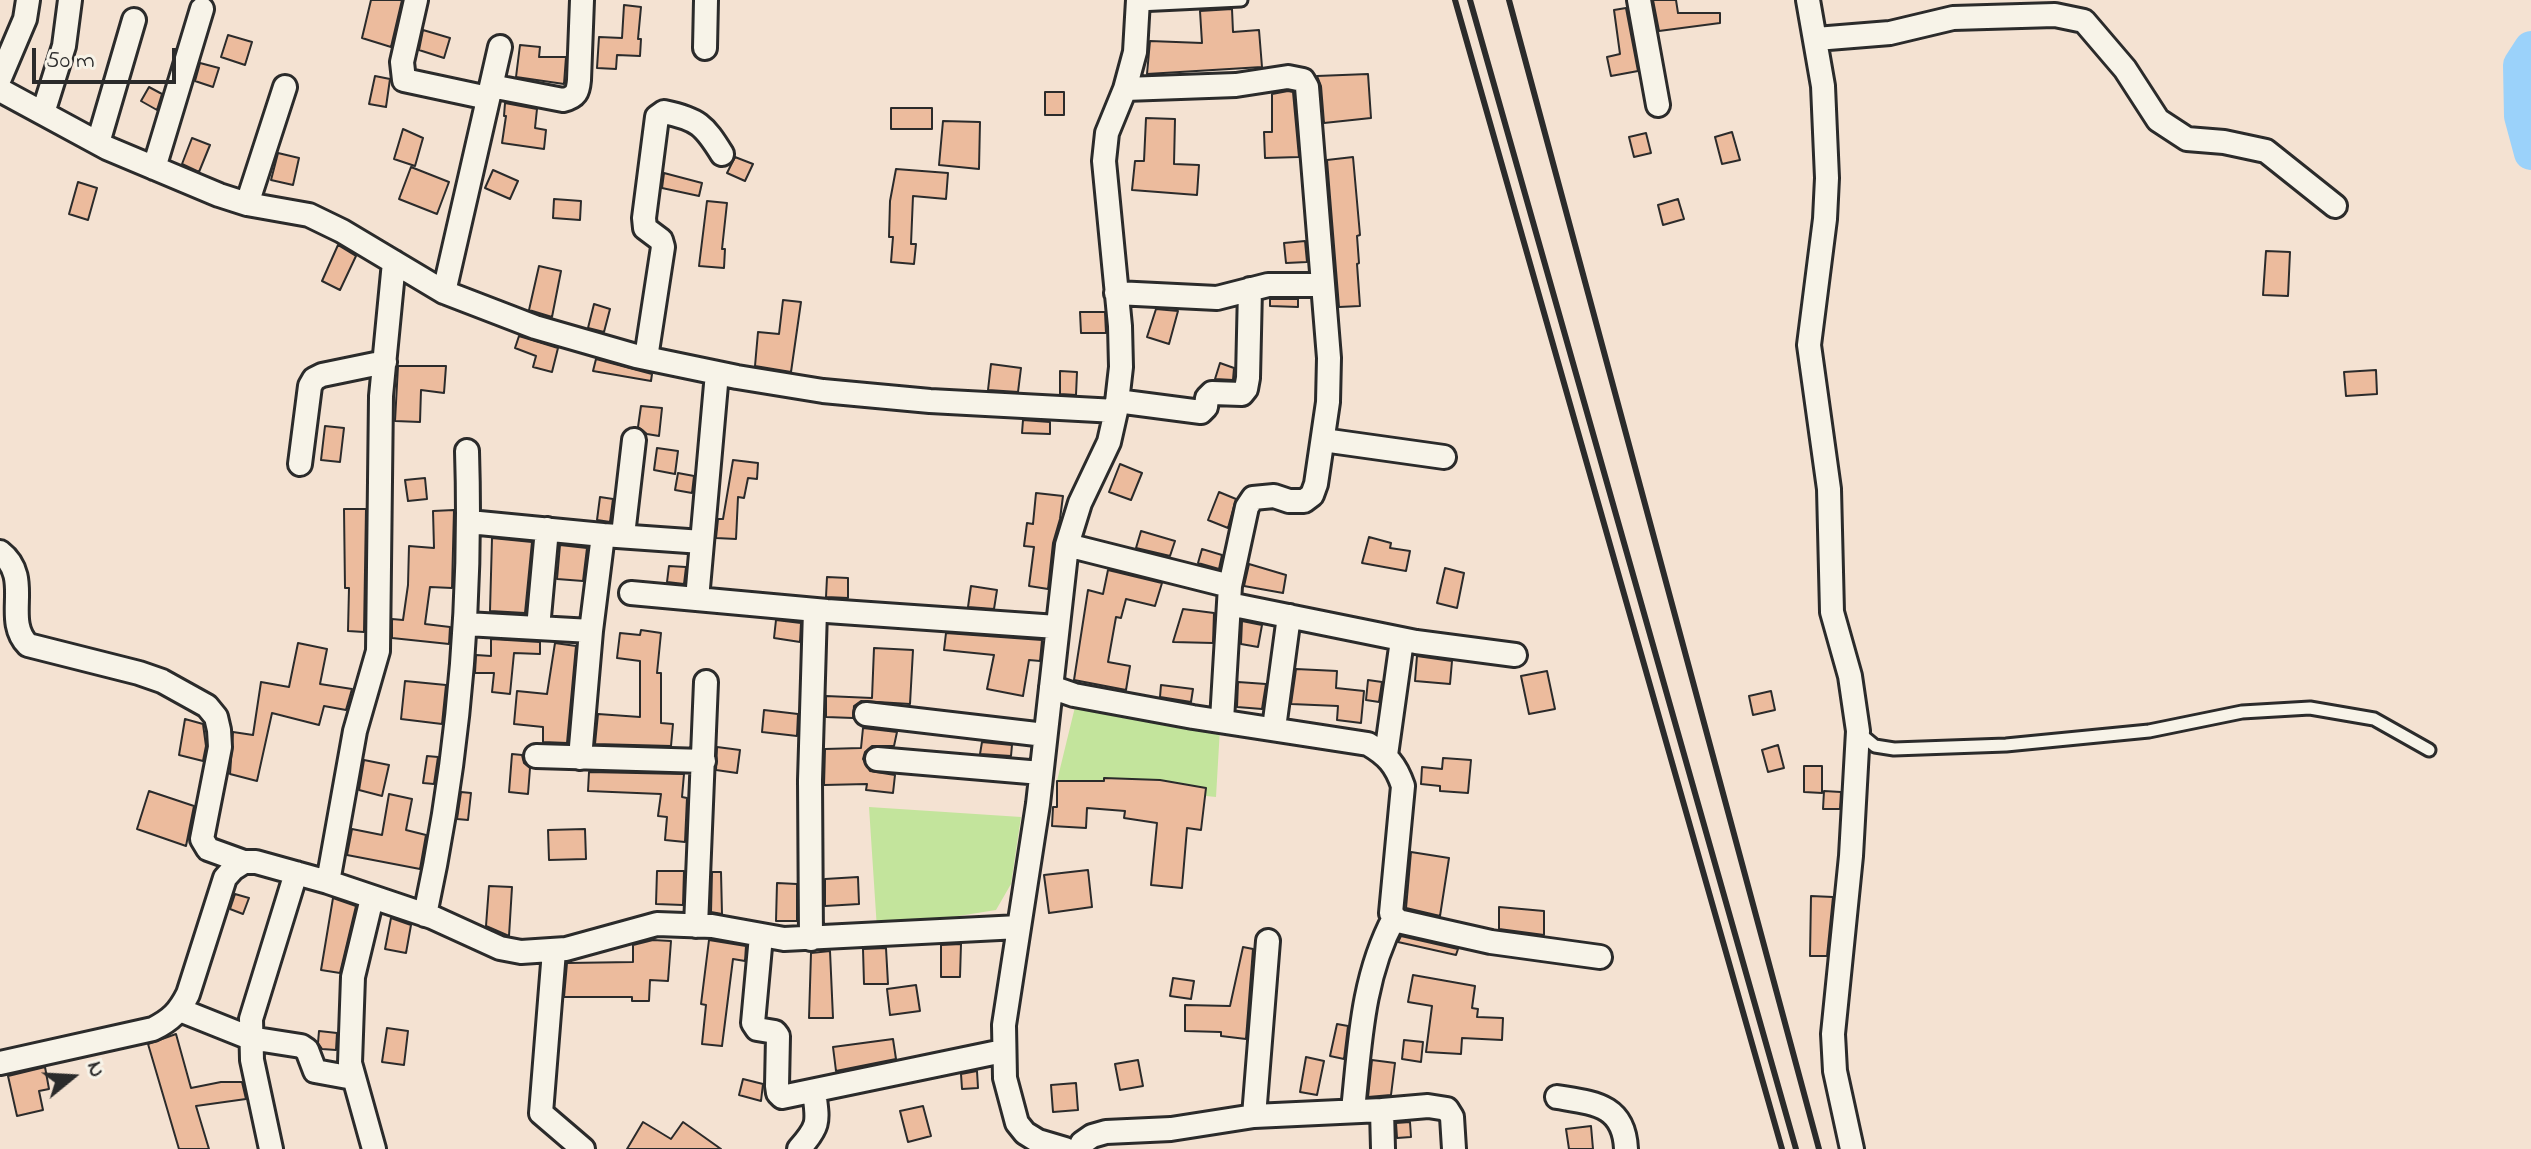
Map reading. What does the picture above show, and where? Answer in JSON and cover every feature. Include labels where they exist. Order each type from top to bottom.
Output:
[{"type":"street","points":[[0,78],[25,19],[28,0]]},
{"type":"street","points":[[43,113],[60,62],[70,0]]},
{"type":"street","points":[[416,0],[402,62],[404,80],[563,100],[572,98],[578,92],[582,0]]},
{"type":"street","points":[[705,48],[706,0]]},
{"type":"street","points":[[1639,0],[1658,105]]},
{"type":"street","points":[[1808,0],[1823,86],[1827,178],[1825,219],[1809,345],[1829,489],[1832,612],[1850,676],[1858,731],[1851,856],[1833,1034],[1835,1071],[1852,1149]]},
{"type":"street","points":[[1065,1149],[1038,1141],[1017,1123],[1010,1106],[1003,1051],[1007,1000],[1041,773],[1067,545],[1080,503],[1109,442],[1117,406],[1121,367],[1104,161],[1107,133],[1125,89],[1135,52],[1138,3]]},
{"type":"street","points":[[154,168],[202,9]]},
{"type":"street","points":[[1816,39],[1890,33],[1953,18],[2055,15],[2084,21],[2125,69],[2158,120],[2187,139],[2224,142],[2266,151],[2335,206]]},
{"type":"street","points":[[98,143],[134,20]]},
{"type":"street","points":[[444,292],[500,47]]},
{"type":"street","points":[[1125,89],[1236,85],[1288,77],[1303,80],[1307,87],[1329,358],[1323,440],[1312,495],[1304,501],[1289,501],[1274,496],[1253,498],[1247,507],[1230,595],[1222,720]]},
{"type":"street","points":[[247,204],[285,87]]},
{"type":"street","points":[[0,90],[98,143],[154,168],[247,204],[309,215],[444,292],[523,323],[646,358],[823,391],[887,398],[1201,412],[1212,393],[1242,394],[1246,389],[1250,289]]},
{"type":"street","points":[[646,358],[663,247],[661,240],[645,228],[644,218],[657,117],[664,112],[693,119],[707,130],[722,154]]},
{"type":"street","points":[[328,882],[355,731],[378,651],[381,396],[394,262]]},
{"type":"street","points":[[1116,293],[1217,298],[1268,285],[1322,285]]},
{"type":"street","points":[[300,464],[310,386],[314,379],[385,362]]},
{"type":"street","points":[[697,599],[717,373]]},
{"type":"street","points":[[580,758],[591,631],[634,440]]},
{"type":"street","points":[[1323,440],[1444,457]]},
{"type":"street","points":[[436,920],[466,624],[469,522],[467,451]]},
{"type":"street","points":[[469,522],[702,542]]},
{"type":"street","points":[[538,628],[547,529]]},
{"type":"street","points":[[1067,545],[1289,616],[1402,640],[1515,655]]},
{"type":"street","points":[[0,552],[10,561],[16,573],[17,623],[21,638],[28,645],[162,681],[207,706],[216,717],[220,747],[202,839],[208,849],[218,855],[328,882],[436,920],[500,948],[521,952],[554,951],[642,926],[676,923],[784,939],[1019,927]]},
{"type":"street","points":[[631,593],[1057,627]]},
{"type":"street","points":[[811,939],[810,780],[815,610]]},
{"type":"street","points":[[1274,728],[1289,616]]},
{"type":"street","points":[[466,624],[591,631]]},
{"type":"street","points":[[1386,755],[1402,640]]},
{"type":"street","points":[[696,926],[706,682]]},
{"type":"street","points":[[1051,687],[1074,695],[1368,744],[1386,755],[1397,769],[1403,786],[1391,913],[1394,918],[1491,942],[1600,957]]},
{"type":"street","points":[[866,714],[1045,735]]},
{"type":"street","points":[[536,756],[704,761]]},
{"type":"street","points":[[877,759],[1041,773]]},
{"type":"street","points":[[0,1063],[153,1029],[170,1021],[188,994],[225,878],[244,862]]},
{"type":"street","points":[[271,1149],[252,1060],[251,1019],[296,873]]},
{"type":"street","points":[[372,898],[352,986],[350,1063],[374,1149]]},
{"type":"street","points":[[1353,1110],[1366,994],[1373,964],[1394,918]]},
{"type":"street","points":[[761,936],[753,1023],[757,1029],[775,1032],[778,1036],[778,1093],[782,1097],[1003,1051]]},
{"type":"street","points":[[1254,1116],[1268,941]]},
{"type":"street","points":[[554,951],[541,1113],[583,1149]]},
{"type":"street","points":[[180,1010],[250,1038],[301,1046],[307,1050],[315,1071],[353,1078]]},
{"type":"street","points":[[799,1149],[815,1131],[818,1122],[814,1091]]},
{"type":"street","points":[[1557,1097],[1606,1107],[1615,1115],[1626,1149]]},
{"type":"street","points":[[1079,1149],[1092,1136],[1106,1132],[1171,1129],[1254,1116],[1428,1106],[1447,1109],[1452,1117],[1454,1149]]},
{"type":"street","points":[[1382,1110],[1383,1149]]},
{"type":"lane","points":[[1138,3],[1241,0]]},
{"type":"lane","points":[[1858,731],[1875,746],[1894,749],[1960,748],[2116,736],[2242,712],[2310,708],[2374,719],[2429,750]]},
{"type":"green space","points":[[1075,707],[1220,728],[1216,797],[1057,781]]},
{"type":"green space","points":[[869,807],[1021,817],[1011,884],[996,910],[877,929]]},
{"type":"building","points":[[371,0],[402,0],[391,47],[362,38]]},
{"type":"building","points":[[1653,0],[1676,0],[1678,13],[1720,13],[1720,23],[1659,31]]},
{"type":"building","points":[[624,5],[641,7],[640,56],[617,55],[616,69],[597,68],[599,37],[622,38]]},
{"type":"building","points":[[1626,8],[1638,71],[1611,76],[1607,57],[1620,54],[1614,10]]},
{"type":"building","points":[[1232,9],[1233,32],[1259,30],[1262,67],[1147,74],[1150,41],[1202,43],[1200,11]]},
{"type":"building","points":[[423,30],[450,38],[444,58],[419,50]]},
{"type":"building","points":[[228,35],[252,42],[245,65],[221,57]]},
{"type":"building","points":[[520,45],[540,47],[539,57],[566,57],[564,84],[516,77]]},
{"type":"building","points":[[200,63],[219,68],[213,87],[195,81]]},
{"type":"building","points":[[1368,74],[1371,118],[1324,123],[1321,86],[1317,76]]},
{"type":"building","points":[[375,76],[390,79],[386,107],[369,104]]},
{"type":"building","points":[[149,87],[162,94],[157,110],[141,101]]},
{"type":"building","points":[[1045,92],[1064,92],[1064,115],[1045,115]]},
{"type":"building","points":[[1293,92],[1299,157],[1265,158],[1264,132],[1272,132],[1272,94]]},
{"type":"building","points":[[505,103],[537,109],[535,128],[546,130],[544,149],[502,143]]},
{"type":"building","points":[[891,108],[932,108],[932,129],[891,129]]},
{"type":"building","points":[[1146,118],[1175,119],[1174,164],[1199,165],[1197,195],[1132,190],[1135,161],[1144,161]]},
{"type":"building","points":[[943,121],[980,122],[979,169],[939,165]]},
{"type":"building","points":[[403,129],[423,138],[415,166],[394,159]]},
{"type":"building","points":[[1732,132],[1740,160],[1722,164],[1715,137]]},
{"type":"building","points":[[1646,133],[1651,153],[1634,157],[1629,137]]},
{"type":"building","points":[[192,138],[210,145],[199,172],[182,164]]},
{"type":"building","points":[[278,153],[299,158],[293,185],[271,180]]},
{"type":"building","points":[[735,157],[753,164],[745,181],[727,173]]},
{"type":"building","points":[[1353,157],[1360,235],[1357,236],[1357,264],[1360,306],[1339,307],[1327,160]]},
{"type":"building","points":[[411,167],[449,182],[437,214],[399,199]]},
{"type":"building","points":[[896,169],[948,173],[946,199],[913,196],[911,244],[916,244],[914,264],[891,262],[893,237],[889,237],[890,201]]},
{"type":"building","points":[[493,170],[518,181],[510,199],[485,188]]},
{"type":"building","points":[[664,173],[702,183],[699,196],[662,188]]},
{"type":"building","points":[[78,182],[97,188],[88,220],[69,214]]},
{"type":"building","points":[[554,199],[581,201],[580,220],[553,218]]},
{"type":"building","points":[[1678,199],[1684,219],[1663,225],[1658,205]]},
{"type":"building","points":[[707,201],[727,203],[722,249],[725,249],[724,268],[699,266]]},
{"type":"building","points":[[1305,241],[1307,262],[1286,263],[1284,243]]},
{"type":"building","points":[[338,245],[356,256],[340,290],[322,281]]},
{"type":"building","points":[[2266,251],[2290,252],[2288,296],[2263,295]]},
{"type":"building","points":[[539,266],[561,271],[552,317],[529,310]]},
{"type":"building","points":[[1270,299],[1298,299],[1298,307],[1270,306]]},
{"type":"building","points":[[783,300],[801,302],[791,372],[755,366],[758,332],[779,334]]},
{"type":"building","points":[[594,304],[610,309],[604,332],[588,328]]},
{"type":"building","points":[[1156,309],[1178,311],[1169,344],[1147,337]]},
{"type":"building","points":[[1080,312],[1105,312],[1106,333],[1081,333]]},
{"type":"building","points":[[519,336],[558,348],[552,372],[533,367],[536,356],[515,348]]},
{"type":"building","points":[[596,359],[652,374],[651,381],[593,371]]},
{"type":"building","points":[[1220,363],[1234,368],[1233,380],[1215,379]]},
{"type":"building","points":[[991,364],[1021,368],[1018,392],[988,390]]},
{"type":"building","points":[[398,366],[446,366],[444,393],[421,390],[420,422],[395,421]]},
{"type":"building","points":[[2376,370],[2377,394],[2346,396],[2344,372]]},
{"type":"building","points":[[1060,371],[1077,372],[1076,395],[1060,394]]},
{"type":"building","points":[[641,406],[662,408],[659,436],[647,434],[638,427]]},
{"type":"building","points":[[1023,420],[1050,422],[1050,434],[1022,433]]},
{"type":"building","points":[[325,426],[344,428],[340,462],[321,460]]},
{"type":"building","points":[[657,448],[678,451],[675,474],[654,470]]},
{"type":"building","points":[[733,460],[758,463],[757,479],[748,478],[744,498],[738,497],[736,539],[716,538],[718,519],[723,519]]},
{"type":"building","points":[[1120,464],[1142,473],[1131,500],[1109,492]]},
{"type":"building","points":[[678,473],[694,476],[692,493],[675,490]]},
{"type":"building","points":[[425,478],[427,499],[408,501],[405,480]]},
{"type":"building","points":[[1219,492],[1236,499],[1228,528],[1208,520]]},
{"type":"building","points":[[1036,493],[1063,496],[1048,589],[1029,586],[1034,547],[1024,546],[1027,523],[1033,524]]},
{"type":"building","points":[[600,497],[613,499],[610,522],[597,520]]},
{"type":"building","points":[[344,509],[366,509],[364,632],[348,631],[349,588],[345,588]]},
{"type":"building","points":[[454,510],[452,588],[430,587],[425,624],[450,627],[449,644],[392,638],[392,619],[403,620],[409,546],[434,548],[433,511]]},
{"type":"building","points":[[1141,531],[1175,541],[1170,556],[1136,548]]},
{"type":"building","points":[[1369,537],[1391,543],[1390,548],[1410,551],[1406,571],[1362,563]]},
{"type":"building","points":[[492,538],[532,542],[525,613],[490,611]]},
{"type":"building","points":[[560,545],[587,548],[583,581],[557,579]]},
{"type":"building","points":[[1202,549],[1222,555],[1219,569],[1198,563]]},
{"type":"building","points":[[1249,564],[1286,575],[1283,593],[1244,586]]},
{"type":"building","points":[[669,566],[686,567],[684,584],[667,582]]},
{"type":"building","points":[[1445,568],[1464,573],[1457,608],[1437,603]]},
{"type":"building","points":[[1108,570],[1162,583],[1155,606],[1126,599],[1121,618],[1116,617],[1108,662],[1130,666],[1126,690],[1074,680],[1088,590],[1103,594]]},
{"type":"building","points":[[827,577],[848,578],[848,598],[826,597]]},
{"type":"building","points":[[971,586],[997,590],[994,609],[968,607]]},
{"type":"building","points":[[1183,609],[1214,613],[1213,643],[1173,642]]},
{"type":"building","points":[[776,620],[801,623],[800,642],[774,638]]},
{"type":"building","points":[[1242,621],[1262,625],[1258,647],[1241,644]]},
{"type":"building","points":[[641,630],[661,633],[657,673],[661,673],[661,723],[673,724],[671,746],[595,744],[598,714],[640,717],[640,661],[617,658],[620,633],[640,635]]},
{"type":"building","points":[[946,633],[1042,640],[1040,661],[1029,660],[1023,696],[987,689],[994,655],[944,650]]},
{"type":"building","points":[[491,639],[540,642],[540,654],[514,653],[510,694],[492,692],[494,673],[475,673],[476,655],[491,656]]},
{"type":"building","points":[[298,643],[327,649],[320,684],[352,689],[346,710],[324,706],[319,725],[272,713],[257,781],[230,774],[233,732],[253,735],[261,682],[289,687]]},
{"type":"building","points":[[555,643],[576,646],[567,743],[543,742],[543,727],[514,724],[517,691],[547,694]]},
{"type":"building","points":[[874,648],[913,650],[910,704],[861,701],[854,706],[853,718],[826,717],[826,696],[872,698]]},
{"type":"building","points":[[1417,656],[1452,661],[1450,684],[1415,681]]},
{"type":"building","points":[[1296,669],[1337,671],[1336,688],[1364,691],[1361,723],[1337,720],[1338,706],[1291,704]]},
{"type":"building","points":[[1547,671],[1555,709],[1529,714],[1521,676]]},
{"type":"building","points":[[1368,680],[1382,682],[1379,702],[1366,700]]},
{"type":"building","points":[[405,681],[446,685],[442,724],[401,719]]},
{"type":"building","points":[[1238,682],[1266,684],[1262,709],[1237,707]]},
{"type":"building","points":[[1161,685],[1193,689],[1191,702],[1160,697]]},
{"type":"building","points":[[1771,691],[1775,710],[1753,715],[1749,696]]},
{"type":"building","points":[[764,710],[798,714],[797,736],[762,732]]},
{"type":"building","points":[[185,719],[203,724],[206,746],[203,761],[179,755]]},
{"type":"building","points":[[863,728],[897,732],[894,746],[872,746],[863,759],[870,771],[895,775],[893,793],[866,790],[867,784],[824,785],[825,749],[861,748]]},
{"type":"building","points":[[982,742],[1012,745],[1011,756],[980,754]]},
{"type":"building","points":[[1778,745],[1784,768],[1768,772],[1762,750]]},
{"type":"building","points":[[717,747],[740,750],[737,773],[716,770]]},
{"type":"building","points":[[512,754],[522,755],[524,763],[530,768],[528,794],[509,792]]},
{"type":"building","points":[[427,756],[438,757],[434,784],[423,783]]},
{"type":"building","points":[[1443,758],[1471,760],[1468,793],[1440,791],[1440,786],[1421,784],[1422,767],[1442,769]]},
{"type":"building","points":[[364,760],[389,765],[382,796],[359,790]]},
{"type":"building","points":[[1804,766],[1822,766],[1822,793],[1804,792]]},
{"type":"building","points":[[589,772],[684,774],[682,797],[687,798],[685,842],[665,840],[667,817],[658,816],[661,794],[588,791]]},
{"type":"building","points":[[1104,778],[1160,780],[1206,788],[1201,830],[1187,828],[1182,888],[1151,885],[1157,823],[1124,818],[1125,811],[1087,808],[1086,828],[1052,826],[1053,807],[1057,807],[1057,781],[1104,781]]},
{"type":"building","points":[[149,791],[194,806],[186,846],[137,829]]},
{"type":"building","points":[[1824,791],[1841,792],[1840,809],[1823,809]]},
{"type":"building","points":[[461,792],[471,793],[468,820],[457,819]]},
{"type":"building","points":[[389,794],[412,799],[406,830],[426,835],[420,869],[347,855],[352,829],[382,835]]},
{"type":"building","points":[[585,829],[586,859],[549,860],[548,830]]},
{"type":"building","points":[[1411,852],[1449,858],[1440,916],[1406,908]]},
{"type":"building","points":[[1088,870],[1092,907],[1049,913],[1044,875]]},
{"type":"building","points":[[657,871],[684,871],[683,905],[656,904]]},
{"type":"building","points":[[712,872],[721,872],[722,914],[711,912]]},
{"type":"building","points":[[858,877],[859,904],[825,906],[825,879]]},
{"type":"building","points":[[777,883],[797,884],[797,921],[776,921]]},
{"type":"building","points":[[489,886],[512,887],[509,936],[486,926]]},
{"type":"building","points":[[235,894],[249,898],[243,914],[230,909]]},
{"type":"building","points":[[1811,896],[1833,897],[1827,956],[1810,956]]},
{"type":"building","points":[[333,898],[356,906],[340,973],[321,970]]},
{"type":"building","points":[[1499,907],[1544,911],[1544,935],[1499,929]]},
{"type":"building","points":[[391,918],[411,925],[406,953],[385,949]]},
{"type":"building","points":[[1401,936],[1458,949],[1456,955],[1398,942]]},
{"type":"building","points":[[653,940],[671,941],[668,981],[650,980],[649,1001],[632,1001],[632,997],[564,997],[567,963],[633,962],[633,945]]},
{"type":"building","points":[[709,940],[746,946],[745,961],[733,959],[722,1046],[702,1044],[706,1005],[701,1004]]},
{"type":"building","points":[[961,944],[960,977],[941,977],[941,945]]},
{"type":"building","points":[[1243,947],[1253,949],[1246,1039],[1221,1036],[1221,1032],[1185,1031],[1185,1005],[1230,1006]]},
{"type":"building","points":[[886,948],[888,984],[864,984],[863,949]]},
{"type":"building","points":[[830,951],[833,1018],[809,1018],[811,953]]},
{"type":"building","points":[[1413,975],[1475,986],[1472,1008],[1478,1009],[1477,1017],[1503,1018],[1502,1040],[1462,1038],[1461,1054],[1426,1052],[1432,1006],[1408,1002]]},
{"type":"building","points":[[1173,978],[1194,981],[1191,999],[1170,996]]},
{"type":"building","points":[[916,985],[920,1011],[890,1015],[887,989]]},
{"type":"building","points":[[1337,1024],[1348,1026],[1344,1059],[1330,1056]]},
{"type":"building","points":[[387,1028],[408,1031],[404,1065],[382,1062]]},
{"type":"building","points":[[319,1031],[337,1033],[336,1050],[322,1049],[318,1043]]},
{"type":"building","points":[[176,1034],[191,1088],[221,1082],[242,1082],[246,1099],[196,1106],[209,1149],[179,1149],[148,1044]]},
{"type":"building","points":[[893,1039],[896,1059],[836,1071],[833,1047]]},
{"type":"building","points":[[1404,1040],[1423,1042],[1421,1062],[1402,1059]]},
{"type":"building","points":[[1306,1057],[1324,1061],[1317,1095],[1300,1092]]},
{"type":"building","points":[[1138,1060],[1143,1086],[1120,1090],[1115,1064]]},
{"type":"building","points":[[1372,1060],[1395,1063],[1391,1095],[1368,1097]]},
{"type":"building","points":[[45,1067],[49,1089],[39,1091],[43,1110],[17,1116],[8,1076]]},
{"type":"building","points":[[977,1071],[978,1088],[962,1089],[961,1074]]},
{"type":"building","points":[[743,1079],[763,1084],[761,1101],[739,1095]]},
{"type":"building","points":[[1076,1083],[1078,1110],[1053,1112],[1051,1085]]},
{"type":"building","points":[[923,1106],[931,1136],[908,1142],[900,1111]]},
{"type":"building","points":[[643,1122],[671,1139],[683,1122],[721,1149],[627,1149]]},
{"type":"building","points":[[1410,1122],[1411,1137],[1397,1138],[1396,1123]]},
{"type":"building","points":[[1591,1126],[1593,1149],[1569,1149],[1566,1129]]},
{"type":"waterway","points":[[2531,48],[2520,65],[2521,116],[2531,153]]},
{"type":"railway","points":[[1455,0],[1782,1149]]},
{"type":"railway","points":[[1470,0],[1796,1149]]},
{"type":"railway","points":[[1509,0],[1819,1149]]}]
